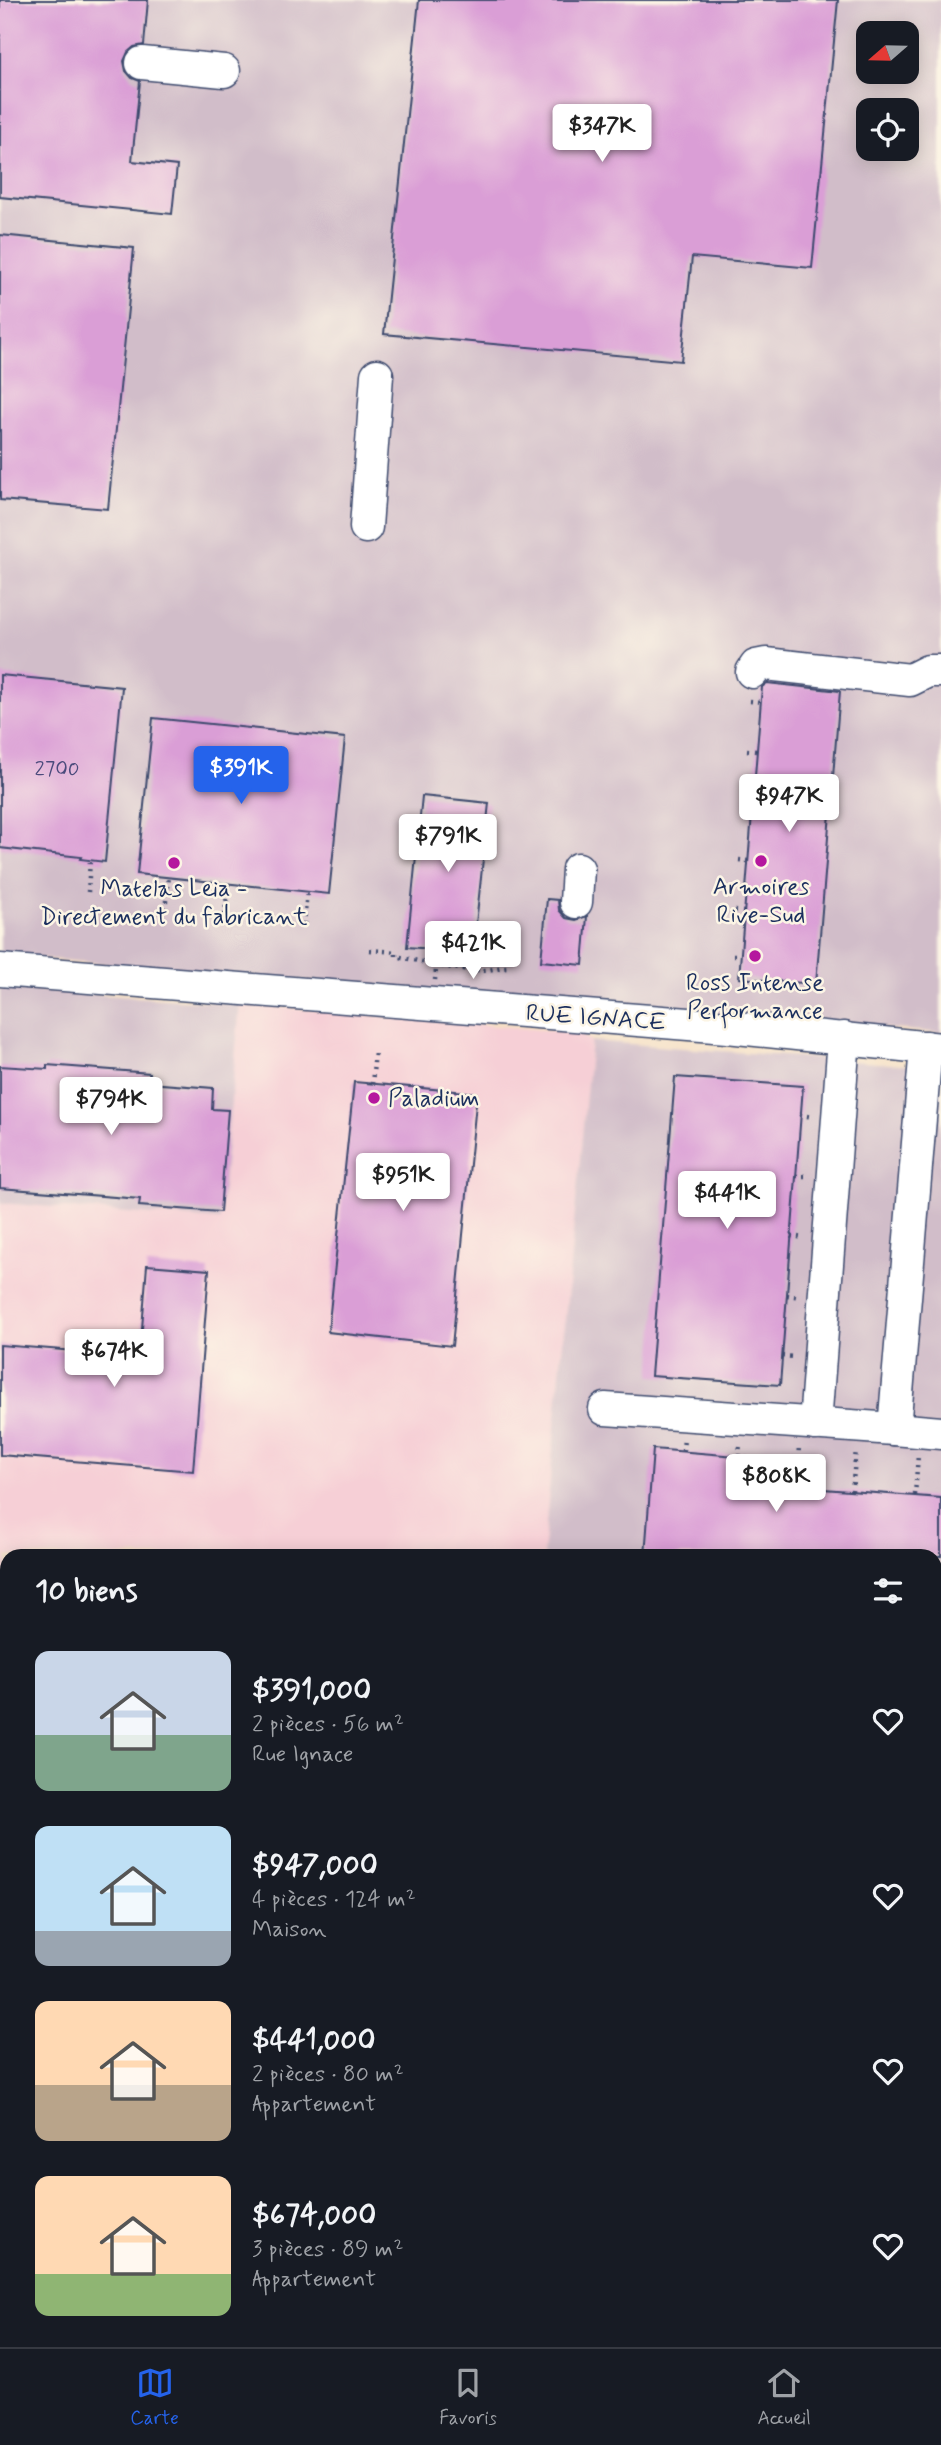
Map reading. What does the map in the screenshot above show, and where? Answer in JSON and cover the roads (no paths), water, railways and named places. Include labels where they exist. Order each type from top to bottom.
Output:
[{"type":"street","points":[[142,63],[224,71]]},
{"type":"street","points":[[366,527],[377,375]]},
{"type":"street","points":[[751,687],[756,666],[766,664],[910,680],[928,671],[941,671]]},
{"type":"street","points":[[576,902],[578,869]]},
{"type":"street","name":"RUE IGNACE","points":[[0,970],[727,1027],[934,1048]]},
{"type":"street","points":[[807,1423],[844,1038]]},
{"type":"street","points":[[605,1409],[918,1431],[934,1048]]},
{"type":"place","name":"Armoires Rive-Sud","points":[[761,861]]},
{"type":"place","name":"Matelas Leia - Directement du fabricant","points":[[174,863]]},
{"type":"place","name":"Ross Intense Performance","points":[[755,956]]},
{"type":"place","name":"Paladium","points":[[374,1098]]}]
